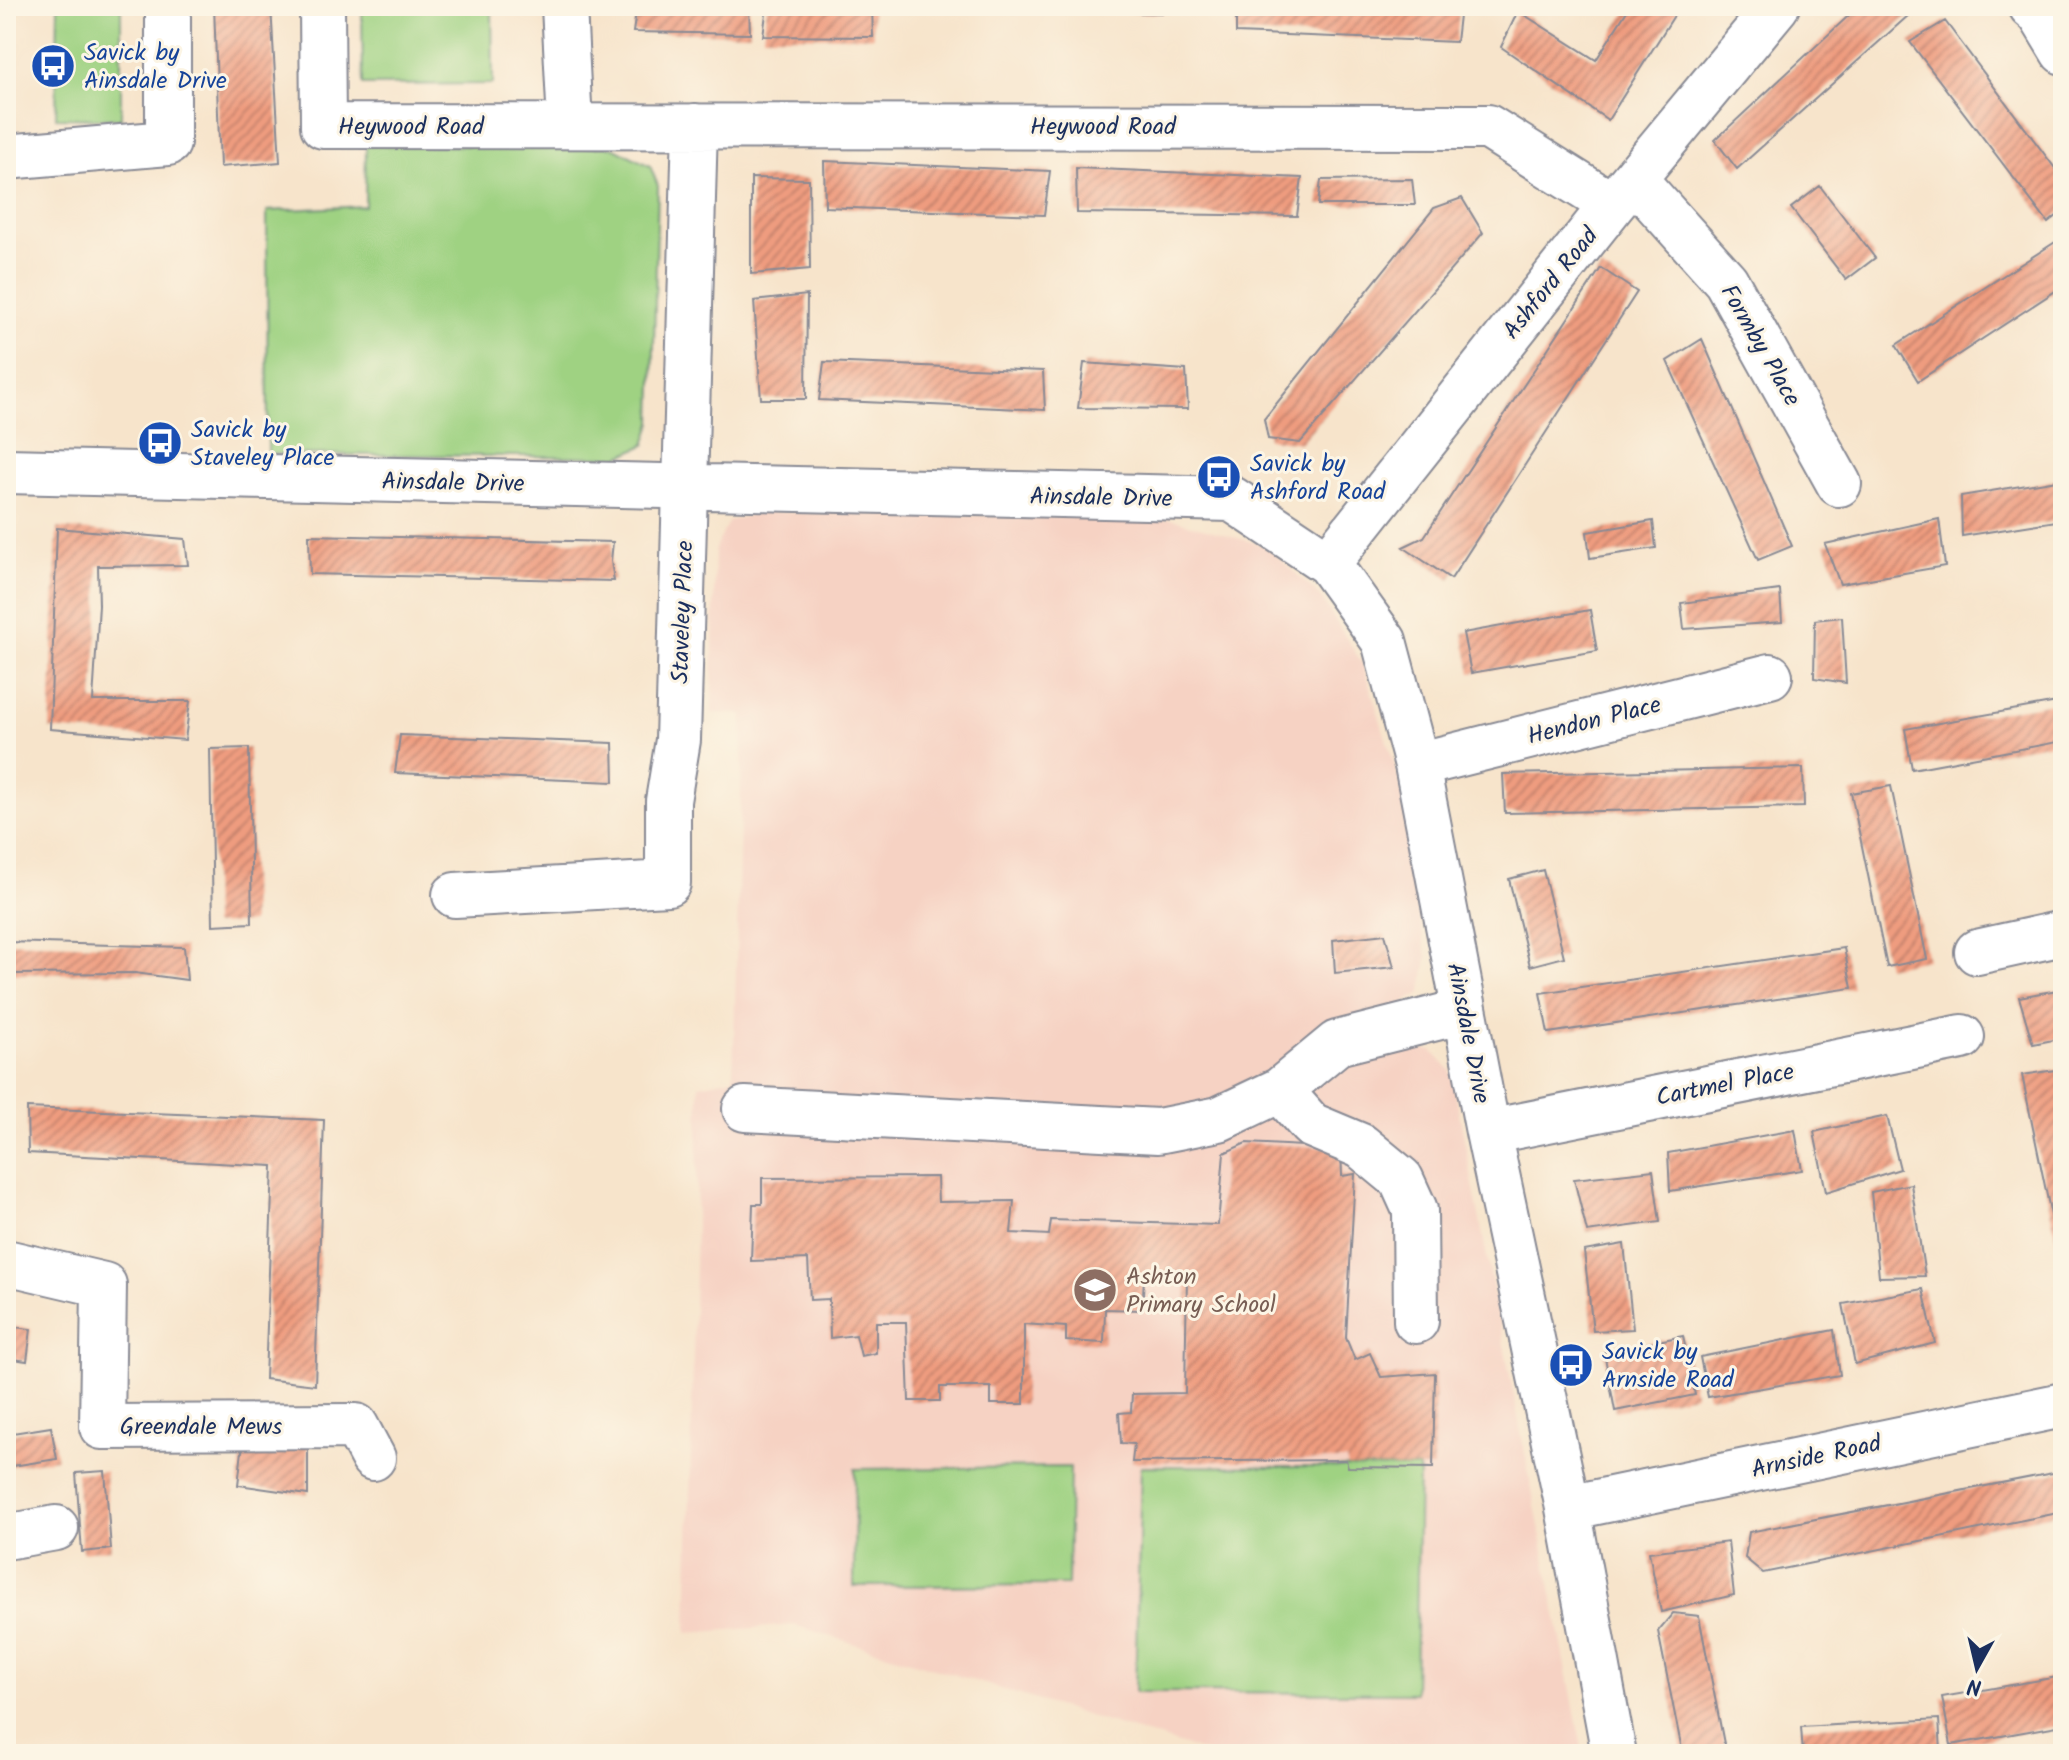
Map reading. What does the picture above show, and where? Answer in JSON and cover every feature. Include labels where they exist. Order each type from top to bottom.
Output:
[{"type":"street","points":[[6,157],[168,143],[168,6]]},
{"type":"street","name":"Heywood Road","points":[[322,6],[323,126],[1488,127],[1624,193]]},
{"type":"street","points":[[564,6],[570,125]]},
{"type":"street","name":"Ashford Road","points":[[1328,563],[1777,6]]},
{"type":"street","points":[[2031,6],[2040,14],[2063,52]]},
{"type":"street","name":"Staveley Place","points":[[455,895],[668,883],[668,801],[678,740],[695,126]]},
{"type":"street","name":"Formby Place","points":[[1624,193],[1726,281],[1839,484]]},
{"type":"street","name":"Ainsdale Drive","points":[[6,471],[1232,499],[1328,563],[1384,641],[1417,765],[1488,1132],[1568,1508],[1614,1754]]},
{"type":"street","name":"Hendon Place","points":[[1417,765],[1770,676]]},
{"type":"street","points":[[1977,952],[2063,933]]},
{"type":"street","points":[[745,1109],[1158,1131],[1219,1119],[1280,1090],[1337,1043],[1464,1011]]},
{"type":"street","name":"Cartmel Place","points":[[1488,1132],[1962,1037]]},
{"type":"street","points":[[1280,1090],[1311,1125],[1361,1146],[1401,1179],[1415,1210],[1416,1321]]},
{"type":"street","name":"Greendale Mews","points":[[6,1262],[104,1285],[102,1427],[356,1426],[373,1458]]},
{"type":"street","name":"Arnside Road","points":[[1568,1508],[2063,1405]]},
{"type":"street","points":[[6,1537],[56,1528]]},
{"type":"shaded area","name":"Ashton Primary School","points":[[762,512],[1170,519],[1266,546],[1320,596],[1363,665],[1401,786],[1410,872],[1427,958],[1421,993],[1398,1006],[1401,1046],[1432,1051],[1451,1071],[1583,1754],[1211,1754],[794,1625],[687,1633],[699,1085],[733,1078],[743,714],[712,713],[715,549],[729,521]]},
{"type":"green space","points":[[58,6],[121,6],[121,119],[56,118]]},
{"type":"green space","points":[[492,8],[493,84],[363,85],[362,9]]},
{"type":"green space","points":[[366,145],[613,147],[650,166],[658,186],[652,423],[645,445],[618,457],[268,454],[267,211],[365,206]]},
{"type":"green space","points":[[1141,1466],[1419,1468],[1415,1693],[1135,1692]]},
{"type":"green space","points":[[1070,1467],[1068,1585],[854,1586],[855,1469]]},
{"type":"building","points":[[214,6],[271,6],[280,162],[220,167]]},
{"type":"building","points":[[637,6],[749,6],[750,34],[633,32]]},
{"type":"building","points":[[767,6],[872,6],[873,37],[763,36]]},
{"type":"building","points":[[1129,6],[1187,6],[1187,13],[1129,13]]},
{"type":"building","points":[[1236,6],[1460,6],[1456,42],[1236,33]]},
{"type":"building","points":[[1630,6],[1680,6],[1608,120],[1501,47],[1518,11],[1596,60]]},
{"type":"building","points":[[1859,6],[1919,6],[1737,169],[1715,140]]},
{"type":"building","points":[[1945,21],[2063,179],[2063,211],[2048,223],[1910,42]]},
{"type":"building","points":[[824,161],[1050,171],[1044,215],[825,207]]},
{"type":"building","points":[[1076,168],[1302,178],[1297,216],[1077,213]]},
{"type":"building","points":[[751,178],[809,179],[810,269],[751,274]]},
{"type":"building","points":[[1412,179],[1415,205],[1318,205],[1321,180]]},
{"type":"building","points":[[1820,186],[1875,258],[1846,280],[1791,208]]},
{"type":"building","points":[[1462,198],[1483,233],[1300,443],[1268,439],[1264,419],[1434,208]]},
{"type":"building","points":[[2063,237],[2063,286],[1918,381],[1896,345]]},
{"type":"building","points":[[1601,268],[1637,292],[1451,579],[1403,547],[1424,537]]},
{"type":"building","points":[[807,295],[806,399],[761,399],[754,301]]},
{"type":"building","points":[[1702,339],[1792,546],[1758,560],[1667,361]]},
{"type":"building","points":[[824,362],[1043,371],[1045,410],[819,400]]},
{"type":"building","points":[[1084,363],[1186,370],[1188,409],[1078,408]]},
{"type":"building","points":[[2063,479],[2063,520],[1962,536],[1961,496]]},
{"type":"building","points":[[1939,519],[1945,566],[1840,584],[1825,544]]},
{"type":"building","points":[[1653,521],[1656,548],[1590,558],[1587,532]]},
{"type":"building","points":[[57,528],[185,539],[188,565],[98,566],[99,605],[93,701],[190,701],[185,740],[50,729]]},
{"type":"building","points":[[309,535],[613,542],[611,561],[614,581],[310,574]]},
{"type":"building","points":[[1780,590],[1782,622],[1684,629],[1681,603]]},
{"type":"building","points":[[1590,610],[1597,651],[1471,673],[1463,633]]},
{"type":"building","points":[[1842,617],[1846,683],[1814,678],[1815,620]]},
{"type":"building","points":[[2063,701],[2063,741],[1912,769],[1905,729]]},
{"type":"building","points":[[400,735],[613,743],[614,782],[395,773]]},
{"type":"building","points":[[249,748],[252,923],[213,925],[210,749]]},
{"type":"building","points":[[1803,768],[1804,807],[1505,813],[1503,774]]},
{"type":"building","points":[[1891,786],[1927,959],[1887,967],[1851,793]]},
{"type":"building","points":[[1543,870],[1564,957],[1530,966],[1509,879]]},
{"type":"building","points":[[1385,934],[1394,967],[1335,973],[1333,940]]},
{"type":"building","points":[[6,942],[184,947],[187,980],[135,973],[6,974]]},
{"type":"building","points":[[1844,948],[1852,988],[1548,1033],[1540,993]]},
{"type":"building","points":[[2063,989],[2063,1038],[2033,1044],[2019,997]]},
{"type":"building","points":[[2063,1069],[2063,1248],[2058,1249],[2022,1075]]},
{"type":"building","points":[[27,1108],[324,1120],[315,1385],[265,1379],[273,1166],[28,1153]]},
{"type":"building","points":[[1887,1116],[1900,1169],[1826,1192],[1814,1132]]},
{"type":"building","points":[[1795,1130],[1802,1170],[1670,1191],[1668,1153]]},
{"type":"building","name":"Ashton Primary School","points":[[1246,1143],[1341,1148],[1342,1176],[1355,1174],[1346,1338],[1355,1360],[1370,1353],[1381,1377],[1435,1373],[1433,1468],[1348,1467],[1346,1460],[1132,1462],[1134,1444],[1121,1443],[1119,1413],[1131,1412],[1132,1394],[1185,1393],[1187,1276],[1144,1278],[1142,1310],[1105,1309],[1104,1343],[1066,1341],[1066,1327],[1024,1324],[1024,1404],[991,1404],[991,1387],[940,1387],[940,1401],[909,1401],[906,1322],[876,1322],[876,1353],[861,1356],[856,1335],[830,1338],[829,1299],[810,1300],[808,1259],[751,1261],[753,1204],[762,1204],[762,1178],[937,1177],[938,1202],[1014,1201],[1011,1233],[1049,1235],[1051,1220],[1218,1225],[1224,1153]]},
{"type":"building","points":[[1653,1170],[1660,1222],[1587,1232],[1574,1179]]},
{"type":"building","points":[[1911,1184],[1925,1276],[1879,1277],[1871,1192]]},
{"type":"building","points":[[1624,1244],[1633,1329],[1593,1331],[1584,1251]]},
{"type":"building","points":[[1923,1289],[1935,1343],[1855,1364],[1843,1304]]},
{"type":"building","points":[[6,1326],[31,1329],[27,1361],[6,1358]]},
{"type":"building","points":[[1834,1330],[1840,1375],[1708,1397],[1700,1357]]},
{"type":"building","points":[[1683,1336],[1695,1395],[1615,1411],[1604,1352]]},
{"type":"building","points":[[51,1427],[57,1459],[6,1467],[6,1434]]},
{"type":"building","points":[[244,1434],[308,1442],[308,1495],[238,1485]]},
{"type":"building","points":[[105,1471],[111,1549],[82,1552],[76,1473]]},
{"type":"building","points":[[2063,1471],[2063,1512],[1763,1573],[1745,1558],[1749,1532]]},
{"type":"building","points":[[1728,1542],[1734,1595],[1661,1612],[1649,1552]]},
{"type":"building","points":[[1673,1613],[1699,1616],[1726,1754],[1682,1750],[1658,1631]]},
{"type":"building","points":[[2063,1676],[2063,1725],[1951,1745],[1942,1697]]},
{"type":"building","points":[[1939,1719],[1941,1751],[1803,1754],[1801,1727]]},
{"type":"place","name":"Savick by Ainsdale Drive","points":[[53,66]]},
{"type":"place","name":"Savick by Staveley Place","points":[[160,443]]},
{"type":"place","name":"Savick by Ashford Road","points":[[1219,477]]},
{"type":"place","name":"Ashton Primary School","points":[[1095,1290]]},
{"type":"place","name":"Savick by Arnside Road","points":[[1571,1365]]}]
